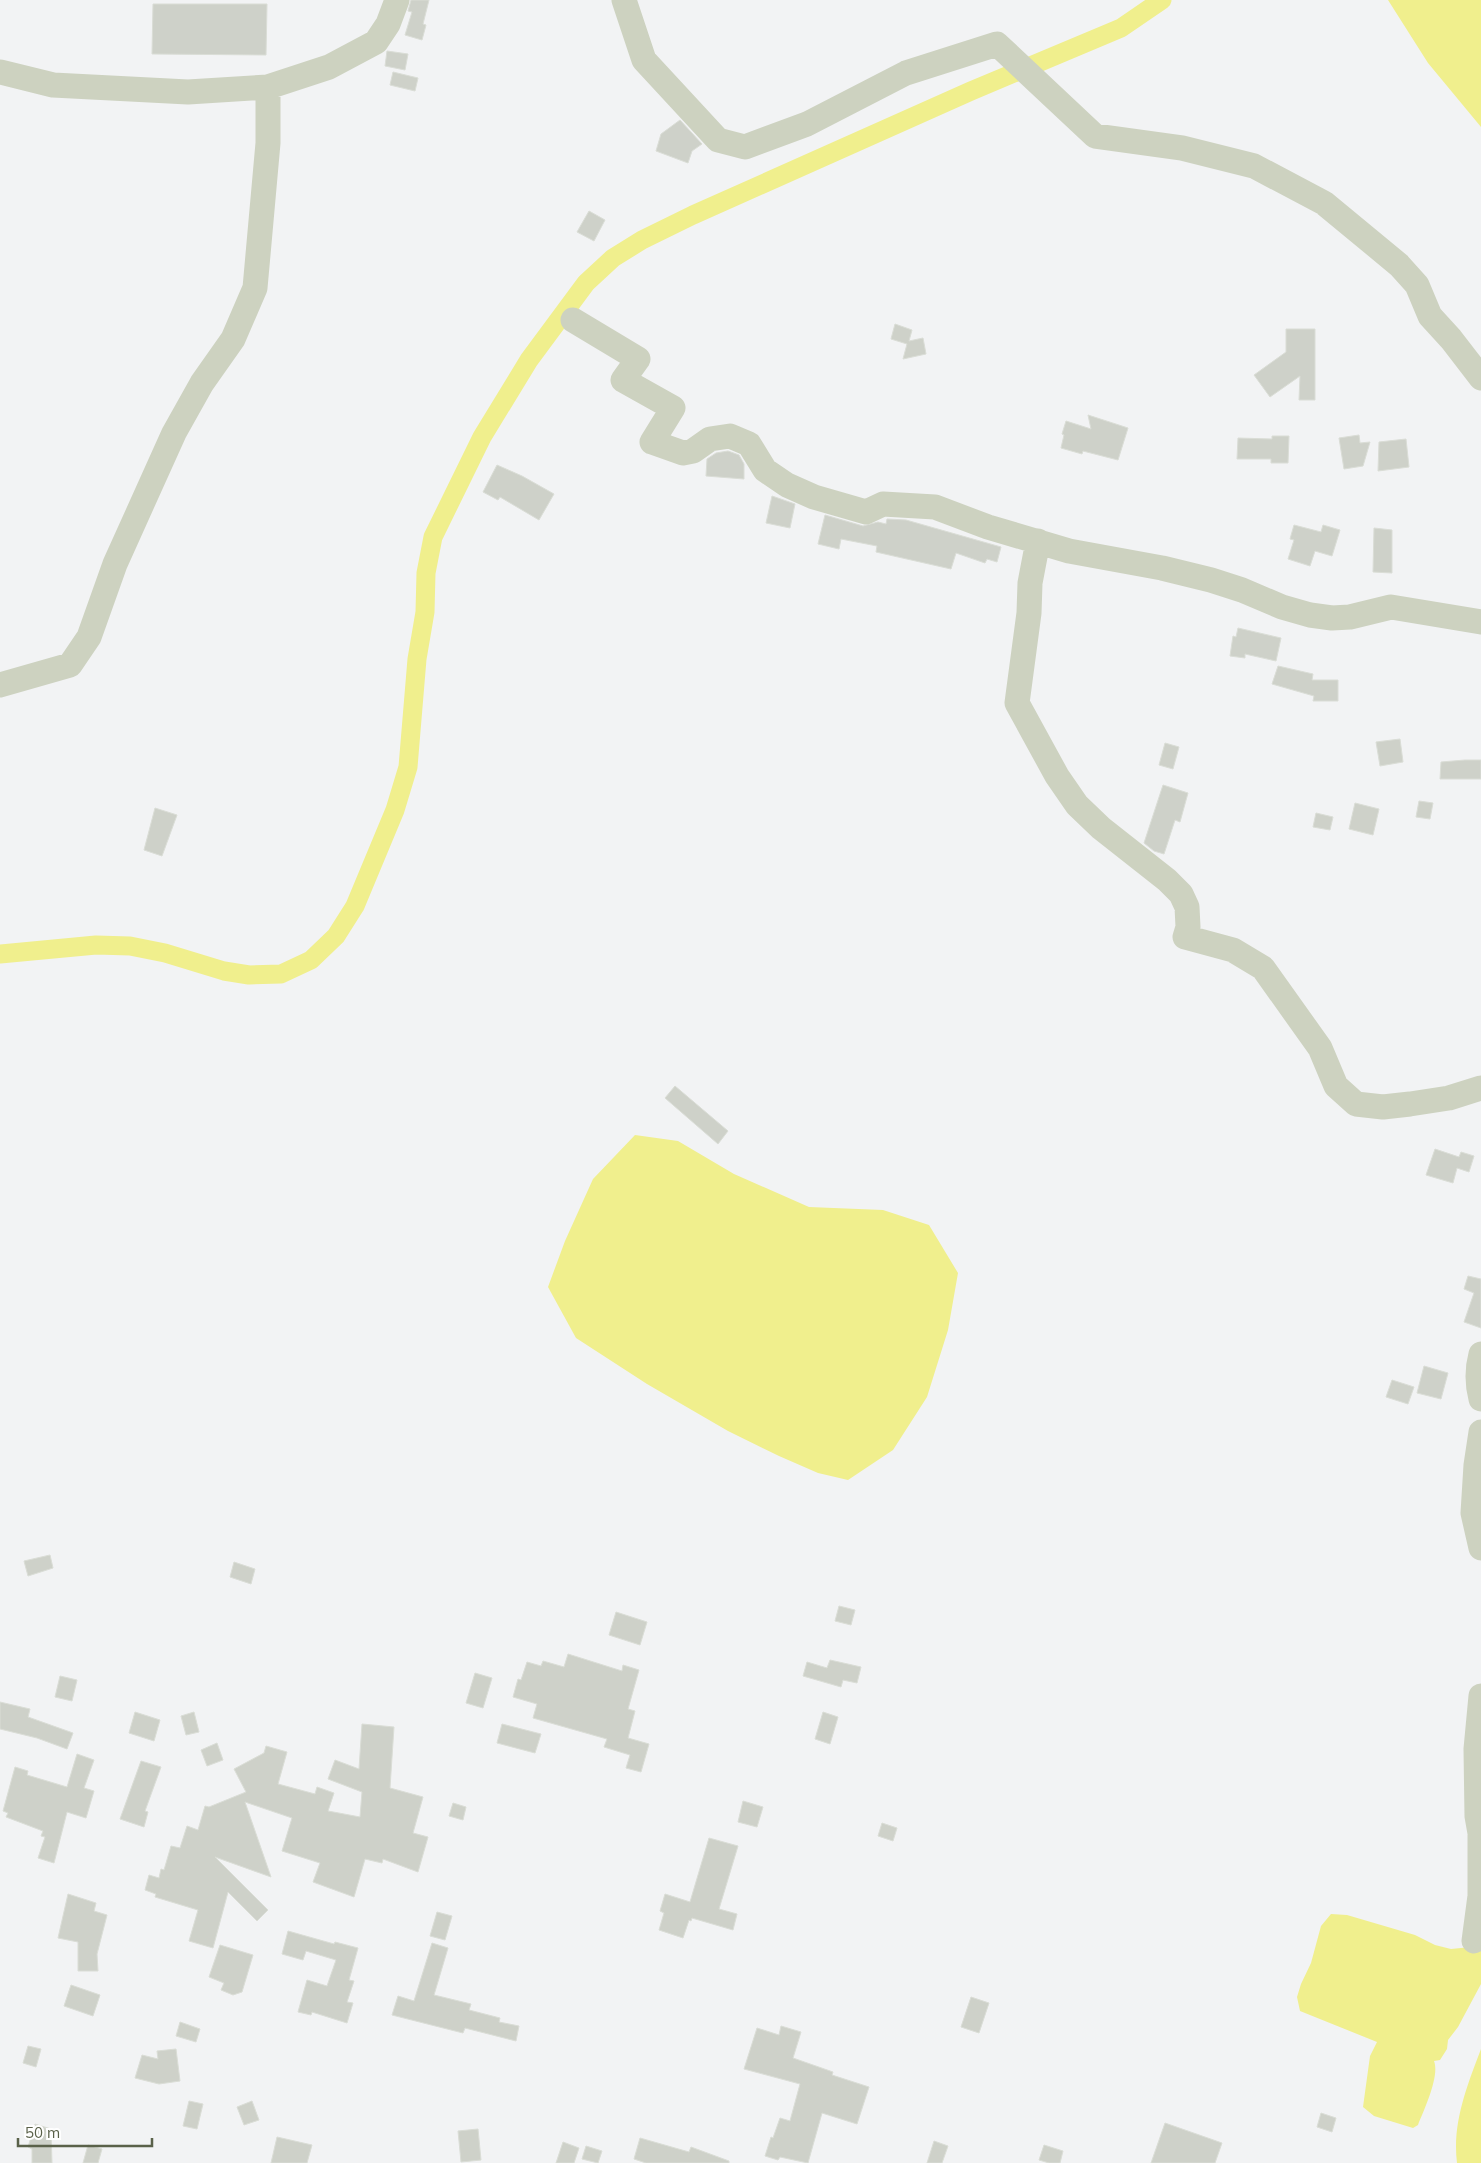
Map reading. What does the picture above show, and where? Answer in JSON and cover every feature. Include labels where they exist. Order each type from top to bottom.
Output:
[{"type":"street","points":[[0,72],[53,85],[188,92],[268,87],[329,67],[376,42],[388,24],[397,0]]},
{"type":"street","points":[[624,0],[644,60],[718,140],[745,147],[807,124],[906,73],[997,44],[1095,136],[1182,148],[1254,166],[1324,203],[1399,265],[1417,285],[1430,316],[1451,339],[1481,378]]},
{"type":"street","points":[[0,685],[70,665],[89,637],[114,564],[174,434],[202,383],[234,340],[255,288],[268,143],[268,87]]},
{"type":"street","points":[[574,320],[638,359],[623,380],[673,408],[652,442],[683,453],[693,451],[710,439],[730,436],[749,444],[765,470],[787,484],[814,497],[866,512],[883,504],[935,507],[988,527],[1069,551],[1162,568],[1211,580],[1242,590],[1282,607],[1310,615],[1332,618],[1350,617],[1392,607],[1481,622]]},
{"type":"street","points":[[1038,541],[1030,583],[1029,613],[1017,704],[1057,776],[1077,805],[1123,846],[1168,880],[1181,894],[1187,907],[1188,927],[1185,937],[1233,950],[1263,968],[1320,1048],[1336,1086],[1356,1104],[1383,1107],[1410,1104],[1449,1098],[1481,1088]]},
{"type":"street","points":[[1481,1354],[1478,1365],[1478,1390],[1481,1399]]},
{"type":"street","points":[[1481,1432],[1476,1465],[1473,1513],[1481,1548]]},
{"type":"street","points":[[1474,1941],[1480,1896],[1480,1833],[1477,1816],[1476,1749],[1481,1696]]},
{"type":"shaded area","points":[[1388,0],[1481,0],[1481,127],[1428,63]]},
{"type":"shaded area","points":[[635,1135],[678,1141],[734,1174],[809,1207],[883,1210],[929,1225],[958,1273],[948,1330],[927,1397],[893,1450],[848,1480],[818,1473],[728,1431],[647,1384],[576,1338],[548,1287],[565,1241],[593,1179]]},
{"type":"shaded area","points":[[1331,1914],[1347,1915],[1415,1935],[1435,1945],[1451,1949],[1481,1946],[1481,1984],[1458,2027],[1448,2040],[1447,2049],[1440,2060],[1434,2061],[1435,2075],[1433,2084],[1418,2125],[1413,2128],[1374,2116],[1363,2107],[1370,2056],[1377,2042],[1300,2011],[1297,1997],[1301,1984],[1311,1963],[1321,1926]]},
{"type":"shaded area","points":[[1481,2049],[1481,2163],[1457,2163],[1456,2148],[1459,2119],[1466,2091]]},
{"type":"building","points":[[411,0],[429,0],[423,24],[426,25],[422,40],[405,35],[412,12],[408,11]]},
{"type":"building","points":[[153,4],[267,4],[266,55],[152,54]]},
{"type":"building","points":[[387,51],[408,54],[405,70],[385,66]]},
{"type":"building","points":[[393,72],[418,78],[415,91],[390,85]]},
{"type":"building","points":[[680,120],[702,144],[692,151],[688,163],[656,151],[661,134]]},
{"type":"building","points":[[589,211],[605,220],[594,241],[577,232]]},
{"type":"building","points":[[895,324],[912,330],[909,341],[923,338],[926,354],[903,359],[907,344],[891,339]]},
{"type":"building","points":[[1286,329],[1315,329],[1315,400],[1299,400],[1300,376],[1270,397],[1254,375],[1286,352]]},
{"type":"building","points":[[1088,415],[1128,428],[1118,460],[1083,451],[1082,454],[1061,448],[1064,435],[1062,434],[1066,421],[1091,429]]},
{"type":"building","points":[[1359,435],[1360,443],[1370,442],[1363,466],[1344,469],[1339,438]]},
{"type":"building","points":[[1272,436],[1289,436],[1288,463],[1271,463],[1271,459],[1237,459],[1238,438],[1272,439]]},
{"type":"building","points":[[1406,439],[1409,467],[1378,471],[1379,442]]},
{"type":"building","points":[[728,451],[739,455],[744,464],[744,479],[706,476],[707,459],[716,453]]},
{"type":"building","points":[[497,465],[522,476],[554,494],[539,520],[500,497],[498,500],[483,492]]},
{"type":"building","points":[[772,496],[795,504],[790,528],[766,523]]},
{"type":"building","points":[[825,515],[863,526],[878,522],[886,524],[887,519],[906,520],[1001,547],[997,562],[987,559],[985,563],[956,553],[951,569],[876,552],[877,546],[841,539],[839,549],[818,544]]},
{"type":"building","points":[[1294,525],[1321,532],[1323,525],[1340,530],[1332,556],[1315,551],[1310,566],[1288,559],[1294,540],[1290,539]]},
{"type":"building","points":[[1374,528],[1392,530],[1392,573],[1373,572]]},
{"type":"building","points":[[1238,628],[1281,638],[1276,661],[1245,654],[1245,658],[1230,656],[1233,636],[1236,637]]},
{"type":"building","points":[[1278,666],[1313,674],[1312,680],[1338,680],[1338,701],[1313,701],[1314,696],[1272,684]]},
{"type":"building","points":[[1400,739],[1403,762],[1380,766],[1376,742]]},
{"type":"building","points":[[1165,743],[1179,747],[1173,769],[1159,765]]},
{"type":"building","points":[[1481,760],[1481,779],[1440,779],[1441,762]]},
{"type":"building","points":[[1163,785],[1188,793],[1180,822],[1175,820],[1164,854],[1154,851],[1144,843]]},
{"type":"building","points":[[1419,801],[1433,803],[1430,819],[1416,817]]},
{"type":"building","points":[[1355,803],[1379,809],[1373,835],[1349,829]]},
{"type":"building","points":[[155,808],[177,815],[162,856],[144,850]]},
{"type":"building","points":[[1316,813],[1333,817],[1330,830],[1313,827]]},
{"type":"building","points":[[675,1086],[728,1131],[718,1144],[665,1098]]},
{"type":"building","points":[[1435,1149],[1459,1157],[1461,1152],[1474,1156],[1469,1172],[1457,1168],[1453,1183],[1426,1175]]},
{"type":"building","points":[[1468,1276],[1481,1279],[1481,1328],[1464,1322],[1474,1293],[1464,1289]]},
{"type":"building","points":[[1424,1366],[1448,1373],[1441,1399],[1417,1393]]},
{"type":"building","points":[[1392,1380],[1414,1387],[1408,1404],[1386,1397]]},
{"type":"building","points":[[50,1555],[53,1568],[28,1576],[24,1561]]},
{"type":"building","points":[[234,1562],[255,1569],[251,1584],[230,1577]]},
{"type":"building","points":[[839,1606],[855,1610],[851,1625],[835,1621]]},
{"type":"building","points":[[616,1612],[647,1622],[640,1645],[609,1635]]},
{"type":"building","points":[[568,1654],[622,1671],[623,1665],[639,1670],[628,1709],[635,1711],[628,1738],[649,1744],[641,1772],[626,1768],[630,1755],[604,1747],[607,1739],[533,1718],[537,1704],[513,1697],[518,1679],[521,1680],[527,1662],[541,1666],[543,1661],[564,1667]]},
{"type":"building","points":[[830,1660],[861,1667],[857,1683],[843,1680],[841,1687],[803,1676],[807,1662],[827,1668]]},
{"type":"building","points":[[475,1673],[492,1678],[483,1708],[466,1703]]},
{"type":"building","points":[[60,1676],[77,1680],[72,1701],[55,1697]]},
{"type":"building","points":[[0,1702],[30,1709],[28,1717],[73,1733],[67,1749],[37,1738],[0,1729]]},
{"type":"building","points":[[135,1712],[160,1720],[154,1741],[129,1733]]},
{"type":"building","points":[[194,1712],[199,1732],[186,1735],[181,1716]]},
{"type":"building","points":[[823,1712],[838,1717],[830,1744],[815,1739]]},
{"type":"building","points":[[362,1724],[394,1727],[390,1788],[423,1797],[413,1833],[428,1837],[418,1872],[383,1859],[382,1863],[365,1859],[354,1897],[313,1882],[320,1863],[282,1851],[292,1818],[245,1802],[271,1877],[215,1857],[268,1910],[257,1921],[228,1892],[213,1948],[189,1941],[198,1910],[155,1897],[156,1894],[145,1890],[149,1875],[159,1878],[161,1869],[164,1870],[171,1846],[180,1848],[187,1826],[198,1830],[205,1806],[209,1807],[246,1792],[234,1769],[264,1753],[266,1746],[287,1752],[278,1784],[315,1794],[317,1787],[334,1793],[328,1811],[360,1817],[362,1792],[328,1779],[335,1760],[359,1769]]},
{"type":"building","points":[[502,1724],[541,1734],[535,1753],[497,1743]]},
{"type":"building","points":[[217,1743],[223,1760],[207,1766],[201,1750]]},
{"type":"building","points":[[77,1754],[94,1760],[84,1788],[94,1791],[86,1818],[67,1812],[54,1863],[38,1858],[45,1837],[41,1836],[43,1831],[6,1817],[8,1813],[3,1811],[15,1767],[28,1771],[27,1775],[67,1787]]},
{"type":"building","points":[[141,1761],[161,1767],[145,1811],[148,1812],[144,1827],[120,1819]]},
{"type":"building","points":[[743,1801],[763,1807],[757,1827],[738,1822]]},
{"type":"building","points":[[453,1803],[466,1807],[463,1820],[449,1816]]},
{"type":"building","points":[[882,1823],[897,1828],[893,1841],[878,1836]]},
{"type":"building","points":[[709,1838],[738,1846],[719,1909],[737,1914],[733,1930],[692,1918],[691,1921],[689,1920],[683,1938],[659,1930],[664,1913],[660,1911],[665,1894],[690,1902]]},
{"type":"building","points":[[68,1894],[96,1903],[94,1911],[107,1915],[97,1954],[98,1971],[78,1971],[78,1942],[58,1938]]},
{"type":"building","points":[[437,1912],[452,1916],[445,1940],[430,1936]]},
{"type":"building","points":[[288,1931],[334,1944],[335,1942],[358,1948],[349,1980],[354,1981],[347,2002],[353,2003],[347,2023],[312,2012],[311,2015],[298,2012],[307,1980],[327,1986],[336,1960],[306,1951],[303,1960],[282,1954]]},
{"type":"building","points":[[432,1943],[448,1948],[434,1995],[471,2004],[469,2010],[500,2018],[499,2022],[519,2026],[516,2041],[465,2028],[463,2033],[392,2015],[398,1996],[414,2001]]},
{"type":"building","points":[[220,1945],[253,1955],[242,1992],[233,1995],[221,1990],[224,1983],[209,1977]]},
{"type":"building","points":[[71,1985],[100,1995],[93,2016],[64,2006]]},
{"type":"building","points":[[971,1997],[989,2003],[979,2033],[961,2027]]},
{"type":"building","points":[[180,2022],[200,2029],[196,2042],[176,2036]]},
{"type":"building","points":[[781,2026],[801,2032],[793,2058],[833,2072],[832,2075],[869,2087],[857,2124],[822,2113],[808,2163],[780,2157],[778,2160],[765,2156],[780,2118],[790,2121],[800,2084],[744,2069],[757,2028],[779,2035]]},
{"type":"building","points":[[28,2046],[41,2049],[36,2067],[23,2063]]},
{"type":"building","points":[[176,2049],[180,2081],[159,2084],[135,2078],[142,2055],[158,2059],[157,2051]]},
{"type":"building","points":[[189,2101],[203,2104],[197,2129],[183,2126]]},
{"type":"building","points":[[252,2101],[259,2120],[244,2125],[237,2107]]},
{"type":"building","points":[[1321,2113],[1336,2118],[1332,2132],[1317,2127]]},
{"type":"building","points":[[1165,2123],[1222,2143],[1215,2163],[1151,2163]]},
{"type":"building","points":[[35,2124],[51,2129],[52,2163],[32,2163],[32,2149],[28,2147]]},
{"type":"building","points":[[478,2129],[481,2160],[461,2162],[458,2131]]},
{"type":"building","points":[[277,2137],[312,2145],[307,2163],[271,2163]]},
{"type":"building","points":[[640,2138],[689,2152],[691,2147],[729,2161],[729,2163],[646,2163],[634,2159]]},
{"type":"building","points":[[934,2141],[948,2146],[942,2163],[927,2163]]},
{"type":"building","points":[[563,2142],[579,2148],[574,2163],[556,2163]]},
{"type":"building","points":[[88,2145],[102,2149],[98,2163],[83,2163]]},
{"type":"building","points":[[1044,2145],[1063,2151],[1060,2163],[1049,2163],[1039,2160]]},
{"type":"building","points":[[586,2146],[602,2151],[598,2163],[582,2159]]},
{"type":"waterway","points":[[0,954],[96,945],[130,946],[165,953],[224,971],[249,975],[281,974],[311,960],[336,936],[355,906],[395,810],[408,767],[417,659],[425,612],[426,573],[433,537],[482,437],[529,360],[586,283],[613,258],[642,240],[693,215],[971,91],[1121,28],[1162,0]]}]
